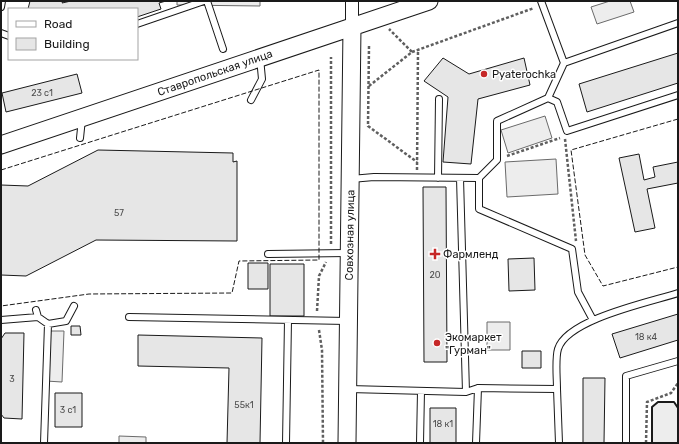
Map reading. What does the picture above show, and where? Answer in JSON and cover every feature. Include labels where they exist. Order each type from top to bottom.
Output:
[{"type":"main road","name":"Ставропольская улица","points":[[1,145],[429,1]]},
{"type":"main road","name":"Совхозная улица","points":[[347,443],[351,179],[350,51],[352,27]]},
{"type":"street","points":[[352,1],[352,27]]},
{"type":"lane","points":[[1,7],[2,1]]},
{"type":"lane","points":[[138,24],[204,1]]},
{"type":"lane","points":[[207,1],[223,49]]},
{"type":"lane","points":[[351,179],[374,177],[478,178],[497,160],[497,121],[548,98],[564,62],[542,3]]},
{"type":"lane","points":[[564,62],[678,23]]},
{"type":"lane","points":[[251,100],[262,79],[260,57]]},
{"type":"lane","points":[[548,98],[557,102],[567,131],[678,95]]},
{"type":"lane","points":[[438,178],[439,98]]},
{"type":"lane","points":[[80,138],[82,119]]},
{"type":"lane","points":[[460,178],[466,392]]},
{"type":"lane","points":[[478,178],[479,209],[572,249],[578,292],[593,320]]},
{"type":"lane","points":[[268,254],[349,253]]},
{"type":"lane","points":[[559,443],[557,389],[558,349],[567,336],[579,326],[593,320],[678,293]]},
{"type":"lane","points":[[48,324],[66,321],[74,306]]},
{"type":"lane","points":[[1,320],[37,314],[48,324],[44,443]]},
{"type":"lane","points":[[129,317],[348,321]]},
{"type":"lane","points":[[286,443],[288,320]]},
{"type":"lane","points":[[626,443],[626,376],[678,360]]},
{"type":"lane","points":[[476,443],[478,388]]},
{"type":"lane","points":[[347,389],[466,392],[478,388],[557,389]]},
{"type":"lane","points":[[420,443],[421,391]]},
{"type":"path","points":[[368,86],[412,52],[542,3]]},
{"type":"path","points":[[386,26],[412,52]]},
{"type":"path","points":[[369,46],[368,126],[417,162]]},
{"type":"path","points":[[417,178],[418,50]]},
{"type":"path","points":[[497,160],[565,136],[577,247],[572,249]]},
{"type":"path","points":[[646,443],[647,402],[671,393],[678,383]]},
{"type":"shaded area","points":[[177,1],[260,1],[260,6],[177,5]]},
{"type":"shaded area","points":[[610,1],[630,1],[634,12],[597,24],[591,7]]},
{"type":"shaded area","points":[[545,116],[552,138],[508,153],[501,130]]},
{"type":"shaded area","points":[[556,159],[558,194],[507,197],[505,162]]},
{"type":"shaded area","points":[[487,322],[510,322],[510,350],[487,350]]},
{"type":"shaded area","points":[[48,331],[64,331],[62,382],[46,381]]},
{"type":"shaded area","points":[[658,402],[674,402],[678,408],[678,443],[652,443],[652,407]]},
{"type":"shaded area","points":[[119,436],[146,437],[146,443],[119,443]]},
{"type":"building","points":[[30,1],[63,1],[62,3],[71,1],[166,1],[159,3],[161,9],[138,17],[138,8],[28,8]]},
{"type":"building","points":[[678,53],[678,83],[587,112],[579,84]]},
{"type":"building","points":[[443,58],[469,74],[524,58],[530,85],[478,99],[471,164],[443,162],[448,97],[424,81]]},
{"type":"building","points":[[77,74],[82,93],[6,112],[2,93]]},
{"type":"building","points":[[98,150],[233,153],[233,162],[237,161],[237,241],[96,240],[26,276],[1,275],[1,185],[28,186]]},
{"type":"building","points":[[639,154],[644,180],[655,177],[653,167],[678,162],[678,183],[647,189],[655,228],[635,232],[619,158]]},
{"type":"building","points":[[423,187],[446,187],[447,362],[424,362]]},
{"type":"building","points":[[534,258],[535,290],[509,291],[508,259]]},
{"type":"building","points":[[248,263],[268,263],[268,289],[248,289]]},
{"type":"building","points":[[270,264],[304,264],[304,316],[270,316]]},
{"type":"building","points":[[678,314],[678,340],[620,358],[612,334]]},
{"type":"building","points":[[71,326],[80,326],[81,335],[71,335]]},
{"type":"building","points":[[5,333],[24,333],[22,419],[4,418],[1,414],[1,339]]},
{"type":"building","points":[[138,335],[262,338],[260,443],[227,443],[229,368],[138,366]]},
{"type":"building","points":[[522,351],[541,351],[541,368],[522,368]]},
{"type":"building","points":[[583,378],[605,378],[604,443],[583,443]]},
{"type":"building","points":[[55,393],[82,393],[82,427],[55,427]]},
{"type":"building","points":[[430,408],[456,408],[456,443],[430,443]]},
{"type":"fence","points":[[1,170],[319,70],[319,260],[239,261],[232,293],[89,294],[1,306]]},
{"type":"fence","points":[[678,119],[571,150],[585,255],[603,286],[678,267]]},
{"type":"wall","points":[[652,443],[652,407],[658,402],[674,402],[678,408]]},
{"type":"place","name":"Pyaterochka","points":[[484,74]]},
{"type":"place","name":"Фармленд","points":[[435,254]]},
{"type":"place","name":"Экомаркет \"Гурман\"","points":[[437,343]]}]
